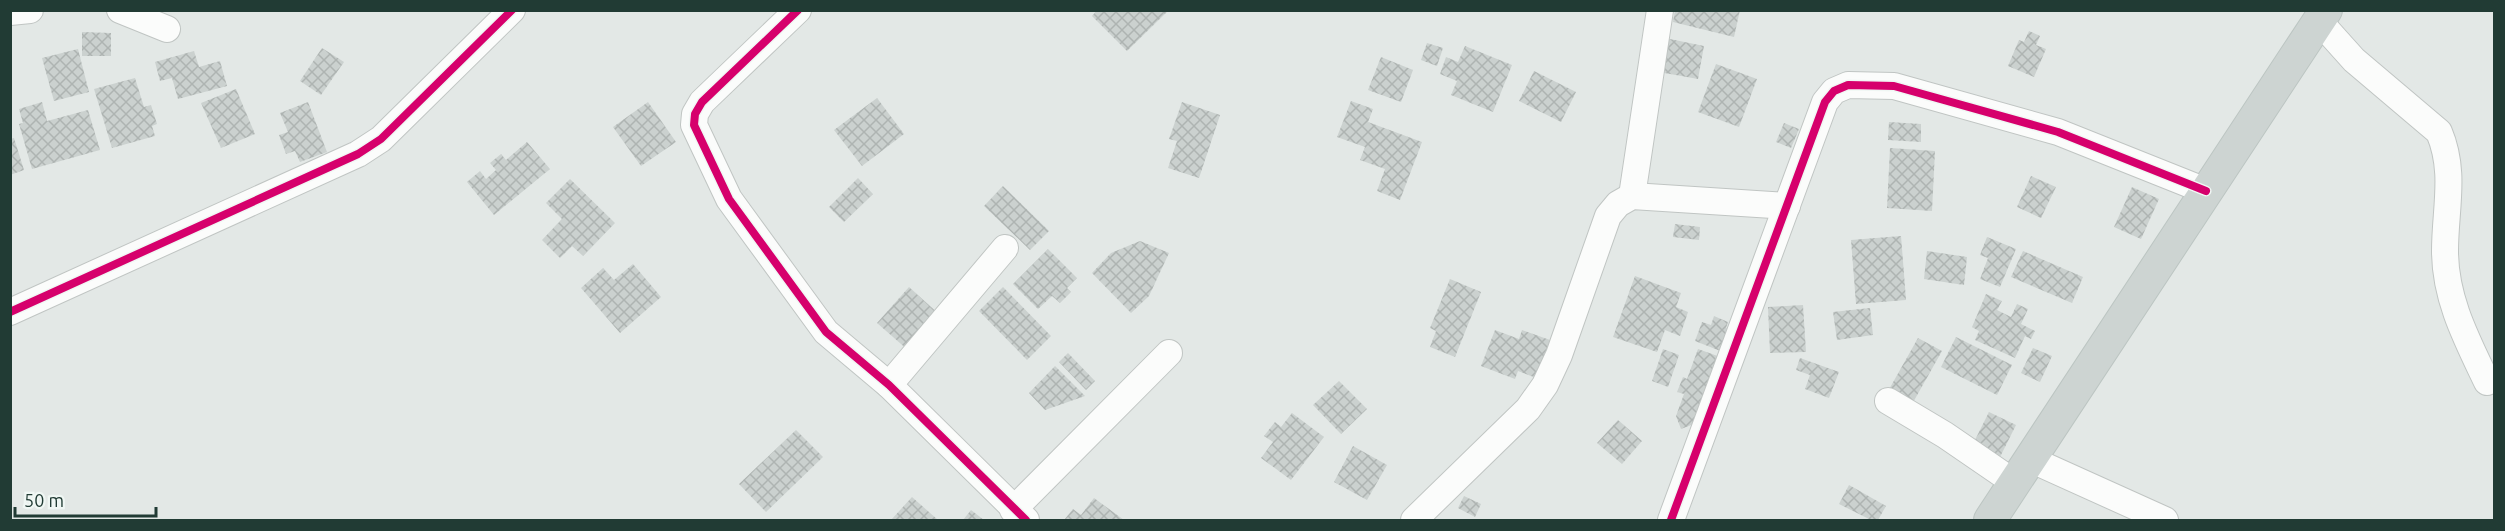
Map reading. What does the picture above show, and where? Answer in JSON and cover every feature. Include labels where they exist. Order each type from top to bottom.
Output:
[{"type":"main road","points":[[1990,520],[2322,16]]},
{"type":"street","points":[[10,12],[30,10]]},
{"type":"street","points":[[120,10],[167,29]]},
{"type":"street","points":[[10,312],[358,154],[381,139],[512,10]]},
{"type":"street","points":[[798,10],[702,102],[695,114],[694,125],[729,199],[826,332],[889,385],[1019,515],[1169,353]]},
{"type":"street","points":[[1632,196],[1660,10]]},
{"type":"street","points":[[2322,16],[2354,60],[2439,132],[2446,148],[2450,169],[2445,252],[2450,295],[2466,338],[2487,382]]},
{"type":"street","points":[[1671,520],[1825,102],[1834,91],[1848,85],[1893,86],[2058,132],[2206,191]]},
{"type":"street","points":[[1414,520],[1528,409],[1545,385],[1559,355],[1608,216],[1618,204],[1632,196],[1787,206]]},
{"type":"street","points":[[889,385],[1005,248]]},
{"type":"street","points":[[1888,401],[1945,435],[2023,472],[2165,520]]},
{"type":"building","points":[[1097,10],[1169,10],[1127,51],[1092,16]]},
{"type":"building","points":[[1675,10],[1740,10],[1734,37],[1673,22]]},
{"type":"building","points":[[2029,31],[2040,36],[2036,45],[2046,49],[2034,77],[2008,66],[2019,40],[2024,42]]},
{"type":"building","points":[[82,32],[111,33],[111,56],[82,56]]},
{"type":"building","points":[[1665,38],[1704,46],[1698,79],[1659,72]]},
{"type":"building","points":[[1427,43],[1443,48],[1437,66],[1421,60]]},
{"type":"building","points":[[1465,46],[1512,65],[1493,112],[1451,95],[1457,81],[1440,74],[1446,57],[1458,62]]},
{"type":"building","points":[[322,48],[344,62],[321,95],[300,81]]},
{"type":"building","points":[[78,49],[89,92],[54,101],[42,58]]},
{"type":"building","points":[[194,51],[199,67],[220,61],[227,86],[178,99],[172,78],[160,81],[155,62]]},
{"type":"building","points":[[1381,57],[1413,70],[1401,102],[1368,90]]},
{"type":"building","points":[[1716,64],[1757,79],[1739,127],[1698,112]]},
{"type":"building","points":[[1534,71],[1576,92],[1561,122],[1519,101]]},
{"type":"building","points":[[135,78],[144,107],[151,105],[157,124],[152,126],[155,136],[112,148],[94,89]]},
{"type":"building","points":[[236,89],[255,134],[221,148],[201,103]]},
{"type":"building","points":[[877,98],[904,134],[862,166],[834,130]]},
{"type":"building","points":[[1351,101],[1373,109],[1368,122],[1422,142],[1400,200],[1377,191],[1385,169],[1360,160],[1365,147],[1337,137]]},
{"type":"building","points":[[42,102],[47,121],[88,110],[100,150],[32,169],[19,124],[23,123],[19,109]]},
{"type":"building","points":[[308,102],[327,152],[300,162],[295,151],[286,154],[279,135],[288,132],[280,113]]},
{"type":"building","points":[[648,102],[676,142],[641,166],[613,127]]},
{"type":"building","points":[[1182,102],[1220,115],[1199,178],[1168,168],[1177,141],[1169,139]]},
{"type":"building","points":[[1889,122],[1921,124],[1921,142],[1888,140]]},
{"type":"building","points":[[1784,123],[1799,129],[1791,148],[1776,142]]},
{"type":"building","points":[[14,138],[24,170],[10,175],[10,139]]},
{"type":"building","points":[[527,142],[550,169],[494,215],[467,182],[480,171],[486,179],[496,170],[490,163],[501,154],[506,160]]},
{"type":"building","points":[[1890,148],[1935,151],[1932,211],[1887,208]]},
{"type":"building","points":[[2031,176],[2056,187],[2041,218],[2017,207]]},
{"type":"building","points":[[858,178],[873,194],[844,222],[829,207]]},
{"type":"building","points":[[570,179],[615,223],[583,256],[572,246],[560,258],[542,240],[562,219],[546,203]]},
{"type":"building","points":[[1003,186],[1049,231],[1030,250],[984,206]]},
{"type":"building","points":[[2132,187],[2159,199],[2141,239],[2114,227]]},
{"type":"building","points":[[1675,224],[1700,227],[1699,240],[1673,237]]},
{"type":"building","points":[[1901,236],[1906,300],[1856,304],[1851,240]]},
{"type":"building","points":[[1987,237],[2016,249],[2000,287],[1980,279],[1988,258],[1980,255]]},
{"type":"building","points":[[1140,241],[1169,253],[1149,296],[1131,313],[1092,273],[1111,253]]},
{"type":"building","points":[[1048,249],[1077,278],[1067,288],[1071,292],[1060,303],[1052,296],[1038,309],[1013,284]]},
{"type":"building","points":[[1927,251],[1967,257],[1964,285],[1924,279]]},
{"type":"building","points":[[2023,251],[2083,277],[2072,303],[2011,277]]},
{"type":"building","points":[[633,264],[661,297],[620,333],[581,288],[603,268],[614,280]]},
{"type":"building","points":[[1635,276],[1681,293],[1676,307],[1688,312],[1680,336],[1665,330],[1657,352],[1613,337]]},
{"type":"building","points":[[1450,279],[1481,292],[1455,357],[1430,347],[1436,331],[1430,328]]},
{"type":"building","points":[[909,287],[941,316],[909,351],[877,323]]},
{"type":"building","points":[[1003,287],[1051,336],[1027,360],[979,311]]},
{"type":"building","points":[[1986,294],[2002,301],[1997,310],[2011,317],[2017,304],[2028,309],[2021,324],[2035,331],[2031,339],[2025,336],[2015,358],[1975,340],[1979,331],[1972,327]]},
{"type":"building","points":[[1803,305],[1806,352],[1770,353],[1768,307]]},
{"type":"building","points":[[1870,308],[1873,335],[1837,340],[1833,312]]},
{"type":"building","points":[[1714,316],[1728,322],[1726,328],[1737,332],[1728,354],[1695,341],[1702,322],[1711,325]]},
{"type":"building","points":[[1495,330],[1519,339],[1522,330],[1550,340],[1536,378],[1518,371],[1515,379],[1481,366]]},
{"type":"building","points":[[1956,337],[2012,365],[1997,395],[1941,367]]},
{"type":"building","points":[[1918,338],[1942,351],[1911,406],[1887,393]]},
{"type":"building","points":[[2033,348],[2052,356],[2040,382],[2021,373]]},
{"type":"building","points":[[1663,349],[1679,355],[1668,387],[1652,381]]},
{"type":"building","points":[[1698,349],[1726,359],[1704,420],[1681,429],[1676,416],[1684,394],[1677,392],[1683,377],[1687,379]]},
{"type":"building","points":[[1068,353],[1095,381],[1086,390],[1059,362]]},
{"type":"building","points":[[1800,358],[1839,372],[1829,398],[1805,389],[1810,375],[1796,370]]},
{"type":"building","points":[[1055,366],[1085,396],[1045,410],[1029,393]]},
{"type":"building","points":[[1339,381],[1367,409],[1341,434],[1313,405]]},
{"type":"building","points":[[1989,412],[2016,425],[1998,461],[1971,448]]},
{"type":"building","points":[[1292,413],[1324,437],[1291,480],[1261,458],[1273,442],[1264,436],[1275,422],[1281,427]]},
{"type":"building","points":[[1618,420],[1642,441],[1622,464],[1597,443]]},
{"type":"building","points":[[796,430],[823,457],[766,512],[739,484]]},
{"type":"building","points":[[1353,446],[1387,465],[1367,500],[1334,482]]},
{"type":"building","points":[[1849,485],[1886,506],[1878,520],[1871,520],[1839,504]]},
{"type":"building","points":[[1464,496],[1481,504],[1475,517],[1458,508]]},
{"type":"building","points":[[912,497],[938,520],[891,520]]},
{"type":"building","points":[[1094,498],[1124,520],[1064,520],[1073,509],[1081,515]]},
{"type":"building","points":[[971,510],[984,520],[963,520]]},
{"type":"cycle path","points":[[10,312],[358,154],[381,139],[512,10]]},
{"type":"cycle path","points":[[798,10],[702,102],[695,114],[694,125],[729,199],[826,332],[889,385],[1026,520]]},
{"type":"cycle path","points":[[1671,520],[1825,102],[1834,91],[1848,85],[1894,86],[2058,132],[2206,191]]}]
